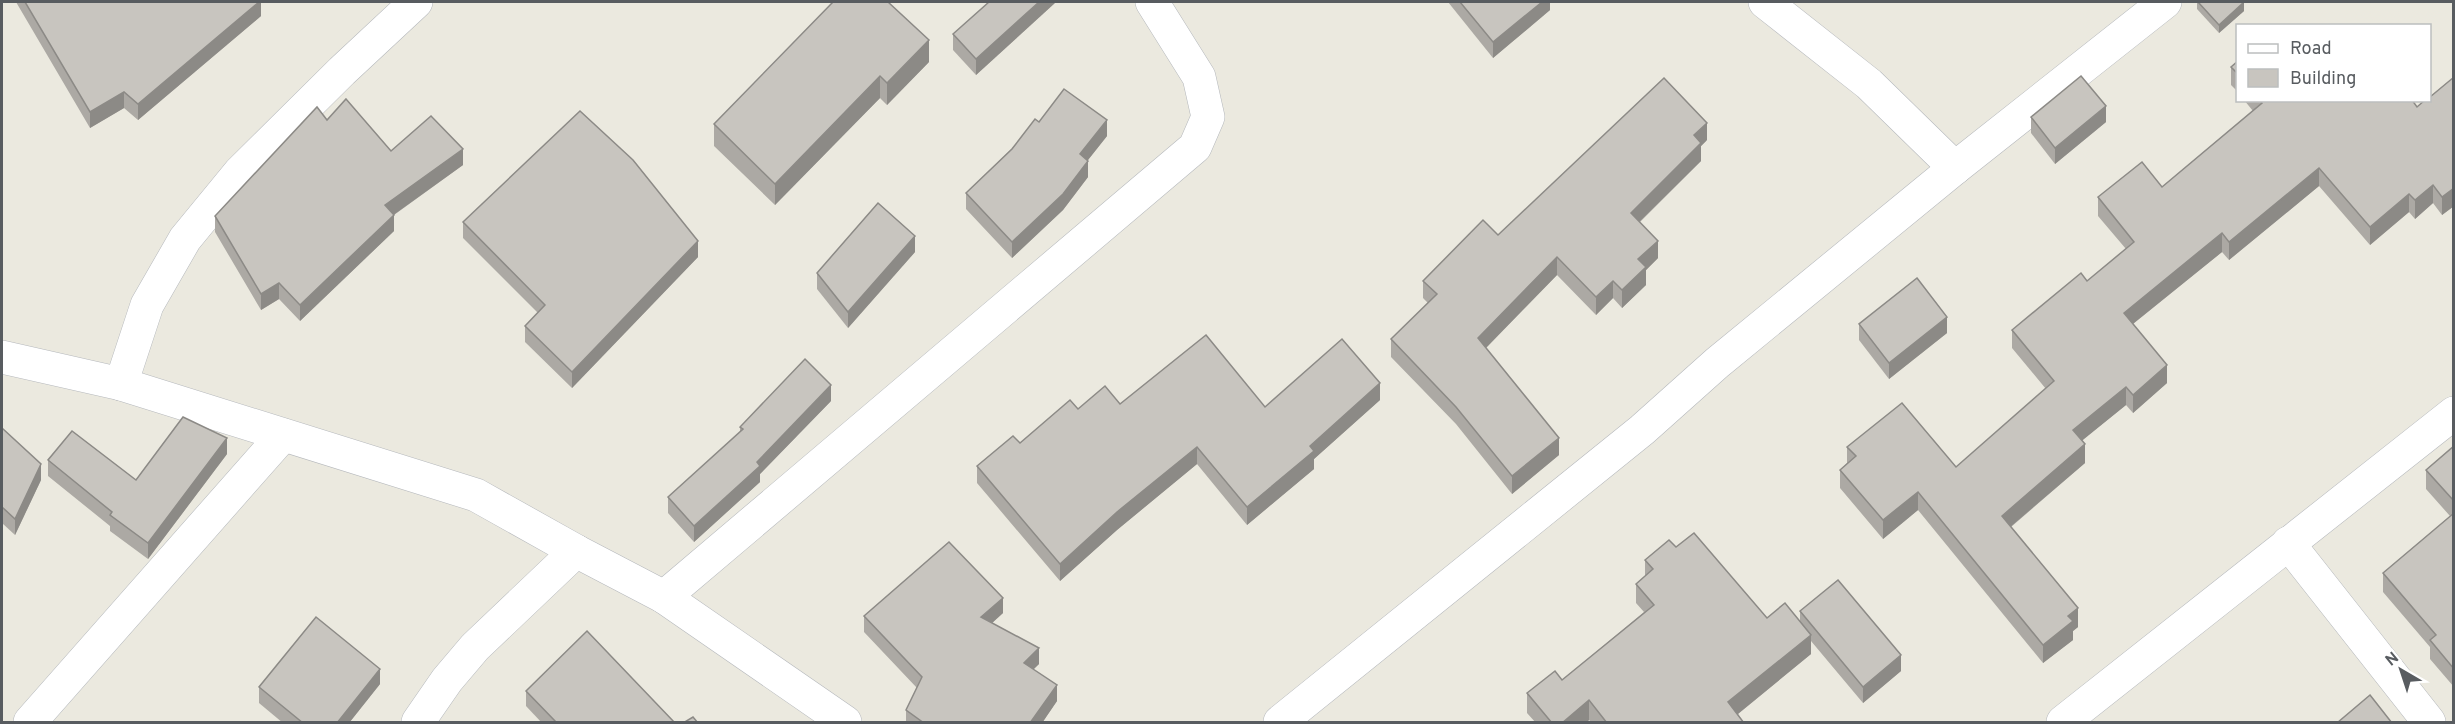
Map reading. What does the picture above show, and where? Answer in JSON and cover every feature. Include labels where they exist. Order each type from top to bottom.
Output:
[{"type":"street","points":[[121,384],[147,306],[185,239],[240,172],[416,2]]},
{"type":"street","points":[[664,597],[1195,147],[1208,117],[1199,77],[1152,2]]},
{"type":"street","points":[[1765,2],[1869,84],[1955,168]]},
{"type":"street","points":[[1280,723],[1642,430],[1718,363],[1955,168],[2165,2]]},
{"type":"street","points":[[2,357],[121,384],[476,495],[664,597],[845,723]]},
{"type":"street","points":[[2063,723],[2454,413]]},
{"type":"street","points":[[30,723],[283,435]]},
{"type":"street","points":[[2288,543],[2429,723]]},
{"type":"street","points":[[418,723],[447,680],[475,648],[576,551]]},
{"type":"building","points":[[25,2],[259,2],[138,104],[124,92],[90,112]]},
{"type":"building","points":[[833,2],[888,2],[929,40],[887,83],[880,76],[775,184],[714,124]]},
{"type":"building","points":[[989,2],[1039,2],[976,59],[953,34]]},
{"type":"building","points":[[1460,2],[1542,2],[1493,42]]},
{"type":"building","points":[[2198,2],[2244,2],[2219,25]]},
{"type":"building","points":[[2236,63],[2236,72],[2231,67]]},
{"type":"building","points":[[2081,76],[2106,106],[2055,148],[2031,117]]},
{"type":"building","points":[[2454,77],[2454,188],[2442,197],[2433,185],[2415,200],[2409,194],[2370,227],[2319,168],[2229,242],[2222,233],[2124,313],[2167,365],[2133,395],[2126,387],[2073,430],[2085,444],[2002,516],[2078,608],[2068,616],[2073,621],[2043,645],[1918,492],[1883,520],[1840,470],[1856,456],[1847,447],[1902,403],[1956,467],[2054,381],[2012,330],[2081,273],[2087,281],[2134,242],[2098,197],[2142,162],[2162,187],[2261,102],[2413,102],[2417,107],[2423,102],[2431,102],[2431,96]]},
{"type":"building","points":[[1664,78],[1707,123],[1694,135],[1701,143],[1631,213],[1658,241],[1638,259],[1646,267],[1622,290],[1613,281],[1596,297],[1557,257],[1478,338],[1559,438],[1512,476],[1456,407],[1391,339],[1437,294],[1423,281],[1483,220],[1498,235]]},
{"type":"building","points":[[1064,89],[1107,120],[1080,154],[1088,161],[1063,194],[1012,242],[966,193],[1012,149],[1035,119],[1039,122]]},
{"type":"building","points":[[346,99],[391,151],[431,116],[463,149],[385,205],[394,215],[300,305],[279,283],[261,294],[215,216],[317,107],[327,120]]},
{"type":"building","points":[[580,111],[633,160],[698,241],[572,372],[525,326],[545,305],[463,222]]},
{"type":"building","points":[[878,203],[915,236],[848,312],[817,273]]},
{"type":"building","points":[[1917,278],[1947,317],[1889,363],[1859,324]]},
{"type":"building","points":[[1206,335],[1265,407],[1342,339],[1380,383],[1310,446],[1314,451],[1247,507],[1197,447],[1117,512],[1060,564],[977,466],[1013,436],[1020,443],[1070,400],[1078,409],[1105,386],[1120,404]]},
{"type":"building","points":[[805,359],[831,385],[757,462],[760,466],[694,526],[668,497],[743,429],[740,427]]},
{"type":"building","points":[[183,417],[227,438],[148,543],[110,515],[112,512],[48,460],[72,431],[136,480]]},
{"type":"building","points":[[2,428],[41,464],[15,519],[2,507]]},
{"type":"building","points":[[2454,446],[2454,501],[2426,470]]},
{"type":"building","points":[[2454,513],[2454,669],[2430,640],[2436,635],[2383,573]]},
{"type":"building","points":[[1694,533],[1767,618],[1785,603],[1811,635],[1728,702],[1744,723],[1607,723],[1589,700],[1562,723],[1552,723],[1527,693],[1555,671],[1562,680],[1654,605],[1636,584],[1653,569],[1645,560],[1669,540],[1676,547]]},
{"type":"building","points":[[949,542],[1003,598],[981,617],[1039,648],[1024,663],[1057,685],[1030,723],[924,723],[906,710],[922,677],[864,616]]},
{"type":"building","points":[[1838,580],[1901,655],[1863,687],[1800,611]]},
{"type":"building","points":[[316,617],[380,669],[337,723],[303,723],[259,687]]},
{"type":"building","points":[[587,631],[675,723],[557,723],[526,691]]},
{"type":"building","points":[[2370,695],[2392,723],[2337,723]]},
{"type":"building","points":[[693,717],[698,723],[683,723]]}]
